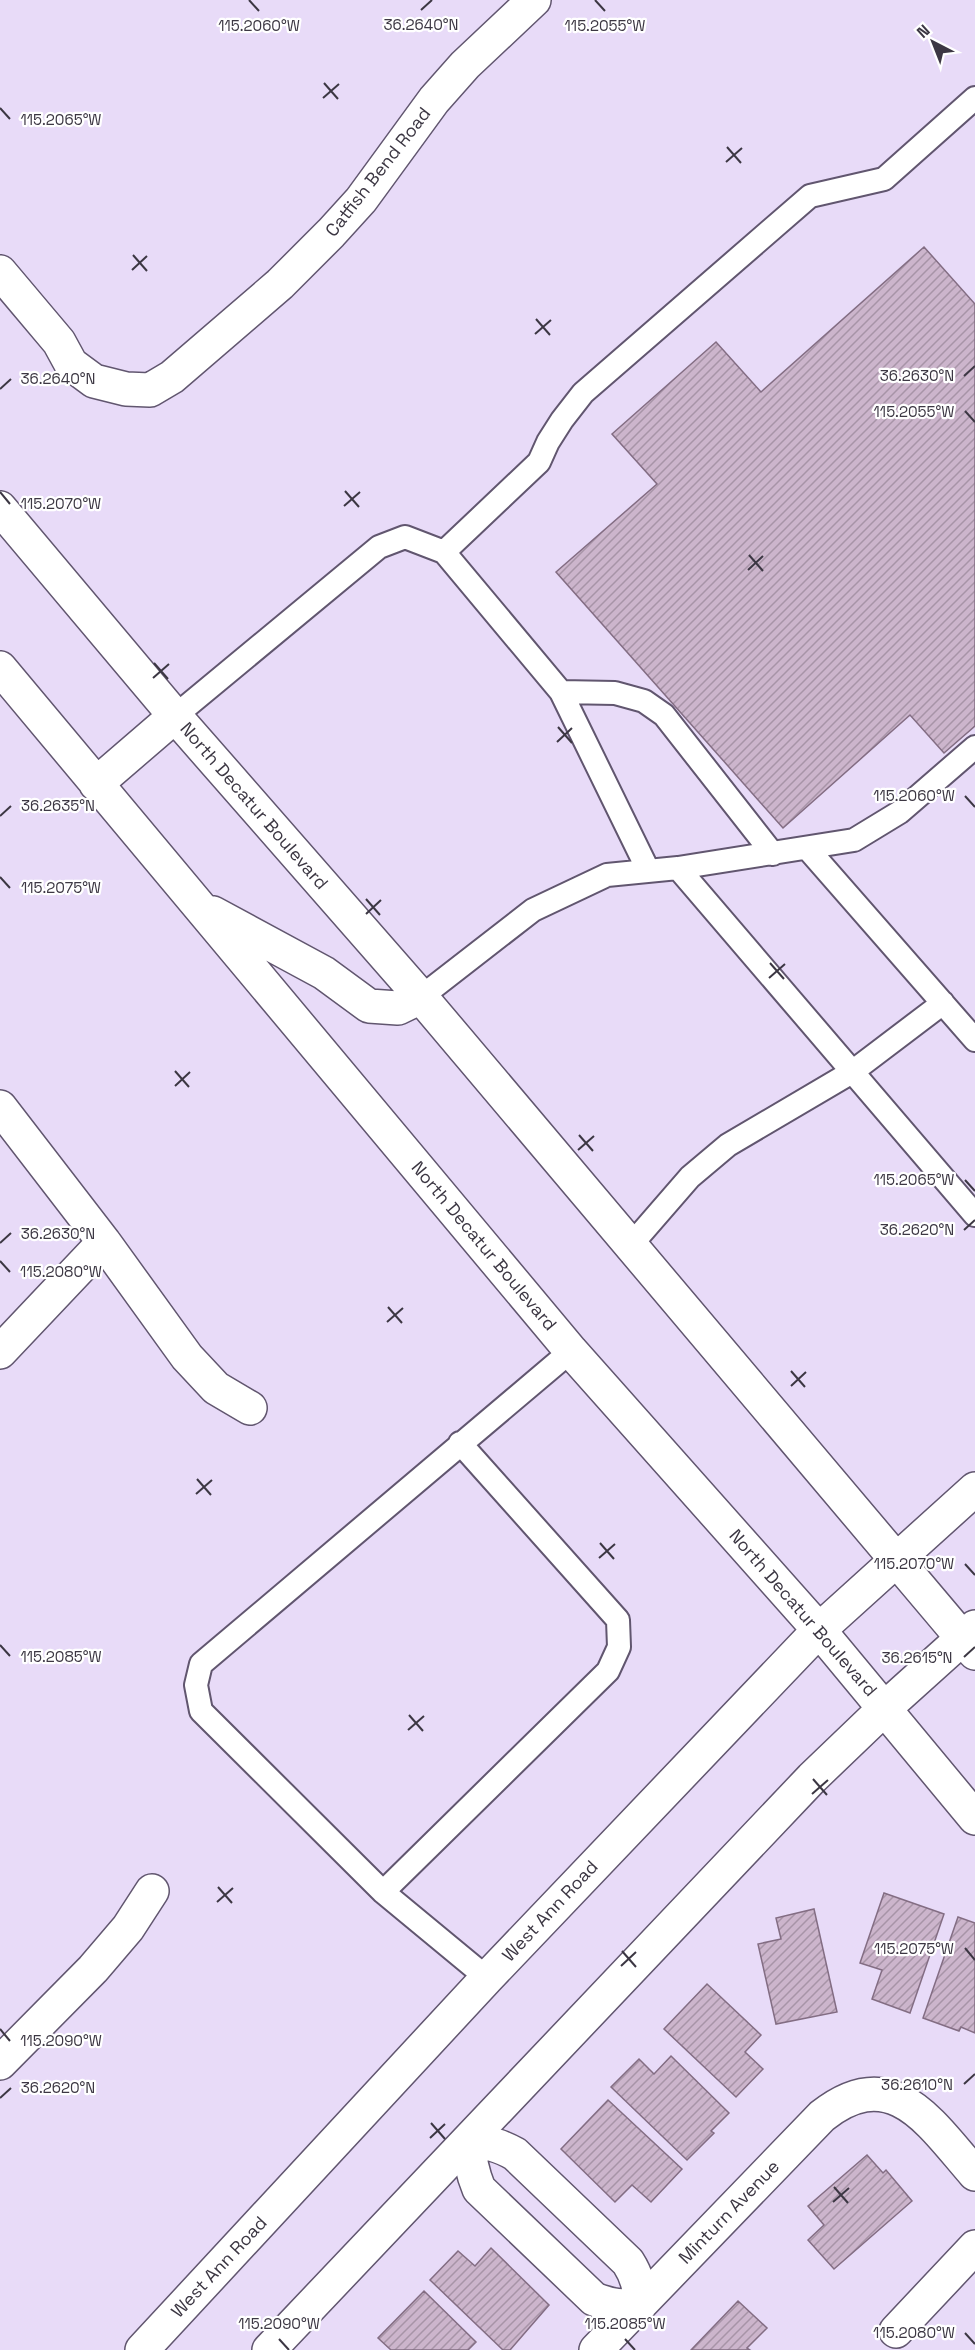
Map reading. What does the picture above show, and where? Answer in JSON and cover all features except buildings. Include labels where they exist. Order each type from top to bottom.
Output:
[{"type":"main road","name":"Catfish Bend Road","points":[[0,272],[58,342],[71,364],[94,381],[126,389],[150,390],[172,377],[280,284],[331,233],[361,200],[434,100],[465,65],[534,0]]},
{"type":"main road","name":"North Decatur Boulevard","points":[[0,508],[175,716],[421,997],[895,1559],[971,1639]]},
{"type":"main road","name":"North Decatur Boulevard","points":[[0,668],[571,1351],[819,1630],[975,1818]]},
{"type":"main road","points":[[96,784],[175,716]]},
{"type":"main road","points":[[196,903],[324,973],[369,1006],[398,1008],[421,997]]},
{"type":"main road","points":[[0,1107],[104,1242],[187,1358],[216,1388],[250,1408]]},
{"type":"main road","points":[[0,1352],[104,1242]]},
{"type":"main road","name":"West Ann Road","points":[[142,2350],[487,1978],[819,1630],[975,1489]]},
{"type":"main road","points":[[269,2350],[812,1778],[885,1708],[971,1639]]},
{"type":"main road","points":[[0,2062],[93,1969],[128,1928],[152,1891]]},
{"type":"main road","name":"Minturn Avenue","points":[[596,2350],[822,2116],[845,2100],[873,2092],[908,2104],[925,2117],[975,2174]]},
{"type":"main road","points":[[469,2141],[501,2146],[515,2154],[619,2253],[636,2274],[640,2289],[640,2305],[608,2306],[594,2299],[479,2189],[472,2174],[469,2141]]},
{"type":"main road","points":[[896,2331],[975,2247]]},
{"type":"lane","points":[[444,552],[539,462],[553,435],[583,393],[810,196],[884,179],[975,98]]},
{"type":"lane","points":[[175,716],[379,547],[405,537],[444,552],[561,692],[648,870]]},
{"type":"lane","points":[[561,692],[615,693],[644,701],[664,715],[773,854]]},
{"type":"lane","points":[[421,997],[533,910],[607,875],[678,868],[854,840],[900,812],[975,747]]},
{"type":"lane","points":[[807,848],[975,1040]]},
{"type":"lane","points":[[678,868],[975,1215]]},
{"type":"lane","points":[[631,1245],[690,1177],[728,1144],[852,1072],[943,1003]]},
{"type":"lane","points":[[487,1978],[383,1892],[201,1711],[196,1685],[201,1664],[571,1351]]},
{"type":"lane","points":[[383,1892],[608,1671],[620,1647],[618,1620],[460,1443]]}]
